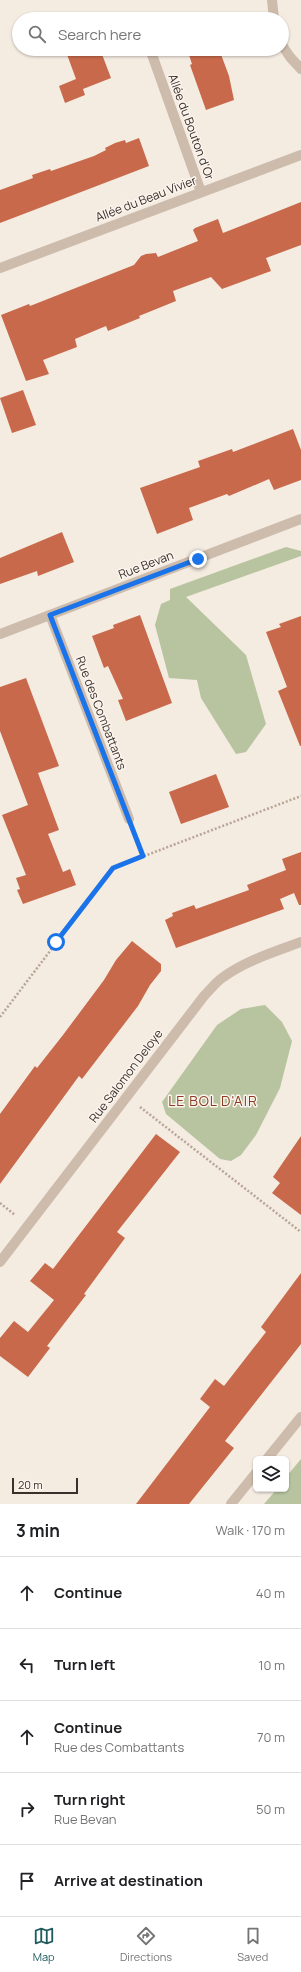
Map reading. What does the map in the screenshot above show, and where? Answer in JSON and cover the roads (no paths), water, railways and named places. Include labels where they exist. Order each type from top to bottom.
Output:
[{"type":"street","points":[[272,0],[273,12]]},
{"type":"street","points":[[289,55],[301,69]]},
{"type":"street","name":"Allée du Bouton d'Or","points":[[152,56],[201,192]]},
{"type":"street","name":"Allée du Beau Vivier","points":[[0,268],[301,154]]},
{"type":"street","name":"Rue Bevan","points":[[0,634],[301,519]]},
{"type":"street","name":"Rue des Combattants","points":[[50,615],[129,819]]},
{"type":"street","name":"Rue Salomon Deloye","points":[[0,1262],[204,996],[221,979],[261,957],[301,942]]},
{"type":"street","points":[[269,1456],[301,1417]]},
{"type":"street","points":[[231,1504],[253,1477]]},
{"type":"district","name":"LE BOL D'AIR","points":[[213,1101]]}]
